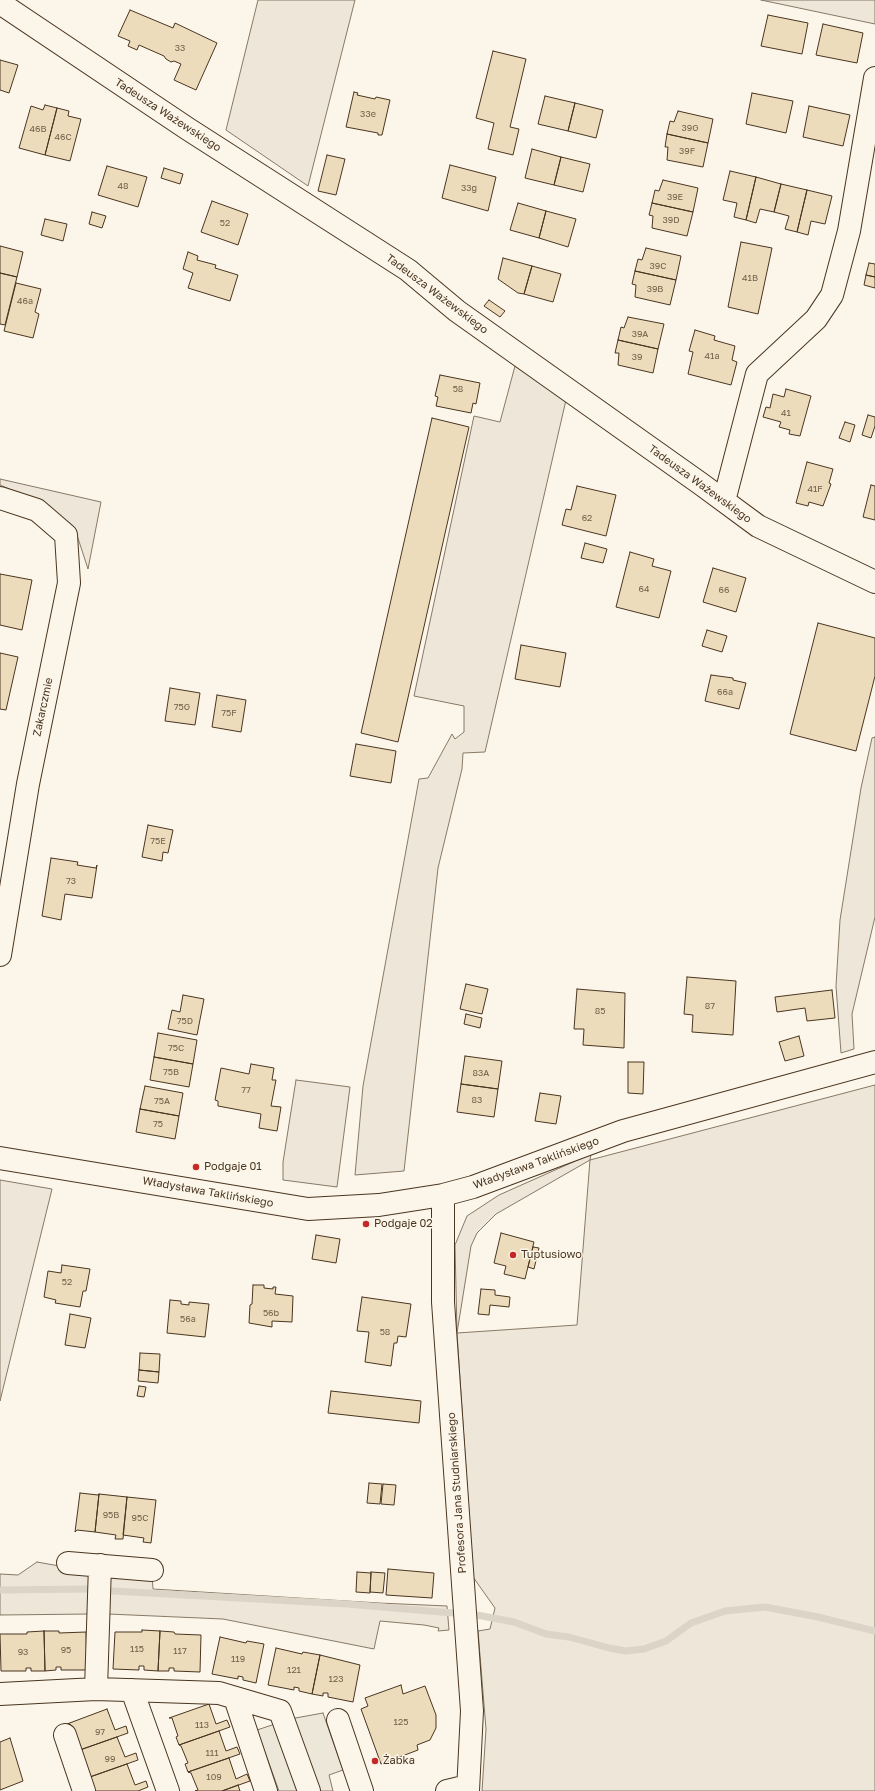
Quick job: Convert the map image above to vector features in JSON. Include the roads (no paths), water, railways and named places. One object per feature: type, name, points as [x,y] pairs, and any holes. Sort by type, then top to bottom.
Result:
[{"type":"street","name":"Tadeusza Ważewskiego","points":[[0,3],[188,129],[408,270],[457,311],[758,526],[875,582]]},
{"type":"street","points":[[724,501],[757,374],[816,319],[832,296],[849,231],[875,78]]},
{"type":"street","name":"Zakarczmie","points":[[0,498],[37,510],[66,535],[69,583],[28,784],[0,955]]},
{"type":"street","name":"Władysława Taklińskiego","points":[[0,1158],[308,1209],[379,1205],[443,1195],[503,1177],[623,1131],[875,1062]]},
{"type":"street","name":"Profesora Jana Studniarskiego","points":[[443,1195],[443,1302],[472,1711],[468,1788]]},
{"type":"street","points":[[68,1563],[152,1570]]},
{"type":"street","points":[[96,1689],[100,1565]]},
{"type":"street","points":[[0,1694],[96,1689],[219,1693],[280,1711],[309,1791]]},
{"type":"street","points":[[132,1690],[168,1791]]},
{"type":"street","points":[[236,1698],[266,1791]]},
{"type":"street","points":[[338,1720],[362,1791]]},
{"type":"street","points":[[65,1735],[84,1791]]},
{"type":"street","points":[[447,1791],[468,1788]]},
{"type":"waterway","points":[[0,1590],[88,1589]]},
{"type":"waterway","points":[[113,1591],[347,1604],[453,1613]]},
{"type":"waterway","points":[[477,1615],[514,1622],[546,1634],[569,1637],[626,1651],[644,1649],[666,1641],[691,1623],[725,1611],[765,1607],[818,1617],[875,1631]]},
{"type":"place","name":"Podgaje 01","points":[[196,1167]]},
{"type":"place","name":"Podgaje 02","points":[[366,1224]]},
{"type":"place","name":"Tuptusiowo","points":[[513,1255]]},
{"type":"place","name":"Żabka","points":[[375,1761]]}]
